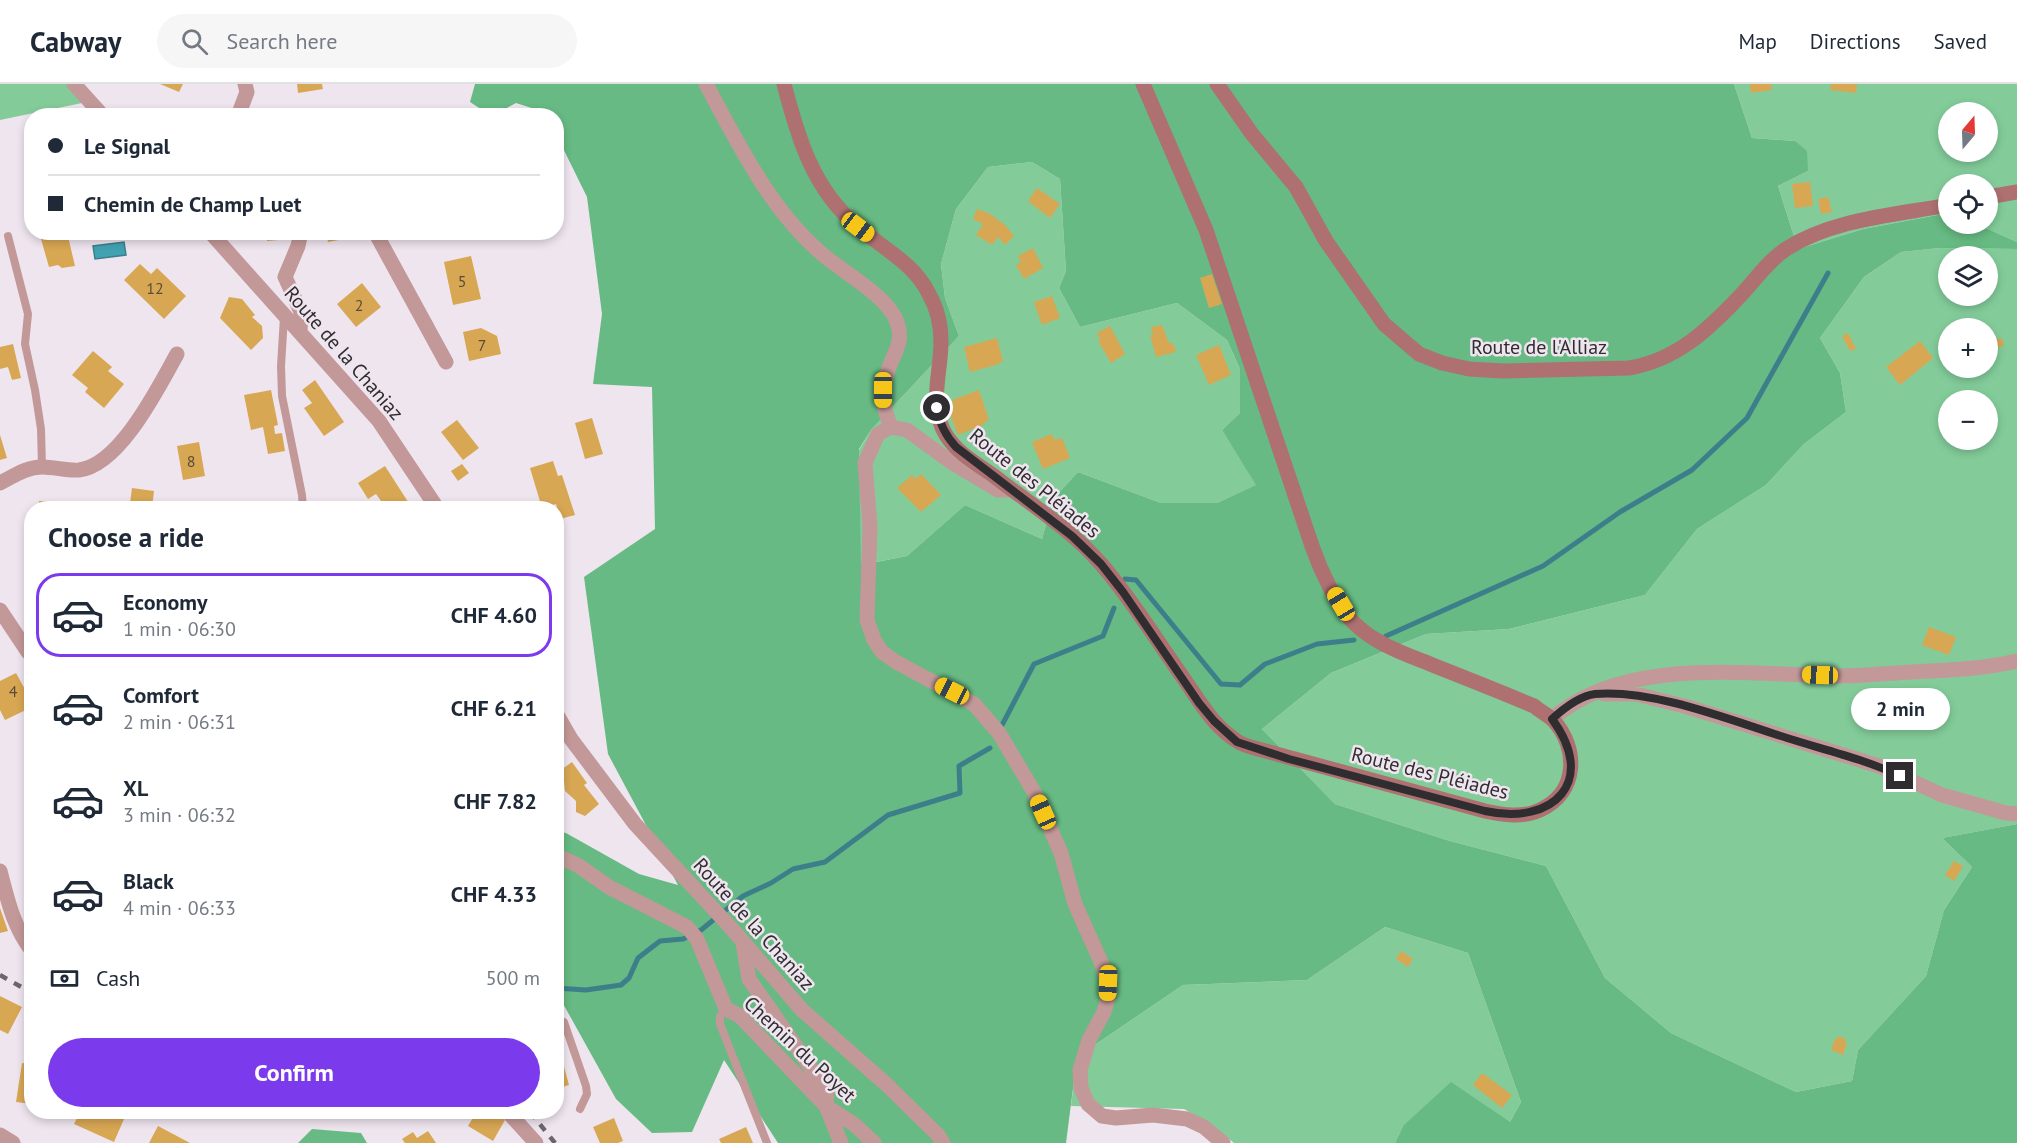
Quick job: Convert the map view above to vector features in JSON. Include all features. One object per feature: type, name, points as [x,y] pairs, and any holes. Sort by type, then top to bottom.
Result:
[{"type":"street","points":[[74,84],[96,108]]},
{"type":"street","points":[[241,108],[247,92],[245,84]]},
{"type":"street","points":[[706,84],[739,146],[771,196],[808,243],[884,302],[897,321],[900,343],[887,371],[883,390],[884,408],[891,426]]},
{"type":"street","name":"Route des Pléiades","points":[[784,84],[798,136],[811,169],[826,193],[840,211],[858,227],[908,265],[929,293],[940,326],[937,408],[946,436],[969,458],[1072,536],[1101,564],[1214,721],[1237,742],[1289,759],[1506,816],[1538,811],[1563,793],[1569,779],[1571,764],[1569,749],[1552,719],[1534,706],[1395,650],[1367,634],[1352,622],[1321,569],[1206,230],[1143,84]]},
{"type":"street","name":"Route de l'Alliaz","points":[[1217,84],[1252,134],[1296,187],[1326,241],[1384,324],[1419,354],[1454,367],[1503,371],[1643,366],[1669,356],[1696,338],[1741,295],[1770,262],[1801,240],[1845,225],[1938,207]]},
{"type":"street","points":[[1998,195],[2017,192]]},
{"type":"street","name":"Route de la Chaniaz","points":[[217,240],[379,421],[432,501]]},
{"type":"street","points":[[299,240],[285,277],[302,312],[300,332]]},
{"type":"street","points":[[379,240],[446,362]]},
{"type":"street","points":[[0,483],[24,470],[42,467],[76,470],[89,468],[108,457],[122,443],[177,354]]},
{"type":"street","points":[[1012,490],[998,490],[951,462],[908,430],[891,426],[878,434],[865,463],[870,527],[867,620],[874,640],[882,652],[896,662],[974,704],[999,733],[1034,792],[1061,853],[1075,904],[1108,983],[1104,1012],[1089,1040],[1080,1070],[1081,1088],[1088,1104],[1102,1116],[1116,1118],[1153,1115],[1187,1119],[1204,1127],[1223,1143]]},
{"type":"street","points":[[0,610],[24,646]]},
{"type":"street","points":[[1552,719],[1574,702],[1629,681],[1689,672],[1842,676],[1990,667],[2017,661]]},
{"type":"street","points":[[1592,694],[1636,694],[1688,707],[1879,766],[1942,795],[2017,814]]},
{"type":"street","name":"Route de la Chaniaz","points":[[564,727],[571,740],[635,824],[738,935],[802,1010],[886,1084],[938,1135],[943,1143]]},
{"type":"street","name":"Chemin du Poyet","points":[[564,859],[579,866],[609,887],[692,933],[726,1009],[740,1016],[826,1106],[855,1125],[874,1143]]},
{"type":"street","points":[[0,871],[18,934],[24,941]]},
{"type":"street","points":[[738,935],[749,979],[827,1091],[826,1106],[841,1143]]},
{"type":"street","points":[[514,1119],[536,1143]]},
{"type":"street","points":[[0,1135],[13,1143]]},
{"type":"lane","points":[[8,236],[28,314],[25,344],[40,419],[42,467]]},
{"type":"lane","points":[[284,316],[282,396],[302,501]]},
{"type":"lane","name":"Chemin du Poyet","points":[[726,1009],[720,1016],[720,1024],[766,1143]]},
{"type":"lane","points":[[564,1022],[586,1086],[587,1094],[580,1109]]},
{"type":"green space","points":[[0,84],[67,84],[82,103],[58,108],[24,108],[24,115],[0,120]]},
{"type":"green space","points":[[475,84],[1734,84],[1752,138],[1795,141],[1807,151],[1808,171],[1778,186],[1798,249],[1863,229],[1938,215],[1938,234],[1998,233],[2017,242],[2017,249],[1998,249],[1998,246],[1938,246],[1938,248],[1901,252],[1864,277],[1820,338],[1840,373],[1846,412],[1804,444],[1766,485],[1697,529],[1645,595],[1509,629],[1426,634],[1331,673],[1262,729],[1335,804],[1450,841],[1546,866],[1605,978],[1671,1033],[1796,1092],[1852,1081],[1858,1050],[1926,976],[1944,910],[1972,867],[1942,838],[2017,824],[2017,1143],[1395,1143],[1403,1126],[1451,1082],[1510,1122],[1521,1102],[1468,953],[1385,927],[1307,980],[1183,985],[1077,1057],[1066,1143],[778,1143],[724,1060],[692,1132],[652,1133],[616,1099],[564,1005],[564,833],[639,874],[678,885],[608,754],[584,577],[655,529],[652,387],[593,384],[602,314],[587,197],[564,150],[564,108],[532,108],[516,103],[507,108],[479,108],[470,102]],"holes":[[[1032,162],[1060,179],[1066,271],[1059,288],[1080,327],[1177,303],[1227,340],[1240,369],[1240,413],[1222,430],[1256,485],[1217,503],[1161,503],[1078,472],[1053,499],[1042,539],[965,505],[907,556],[861,565],[859,449],[871,430],[959,336],[945,298],[941,264],[956,209],[988,167]]]},
{"type":"green space","points":[[1734,84],[2017,84],[2017,242],[1998,233],[1998,174],[1938,174],[1938,215],[1863,229],[1798,249],[1778,186],[1808,171],[1795,141],[1752,138]]},
{"type":"green space","points":[[1032,162],[1060,179],[1066,271],[1059,288],[1080,327],[1177,303],[1227,340],[1240,369],[1240,413],[1222,430],[1257,485],[1217,503],[1161,503],[1078,472],[1053,499],[1042,539],[965,505],[907,556],[860,565],[859,450],[871,430],[959,336],[945,298],[941,264],[956,209],[988,167]]},
{"type":"green space","points":[[1938,248],[1938,306],[1998,306],[1998,249],[2017,249],[2017,824],[1942,838],[1972,867],[1944,910],[1926,976],[1858,1050],[1852,1081],[1796,1092],[1671,1033],[1605,978],[1546,866],[1450,841],[1335,804],[1262,729],[1331,673],[1426,634],[1509,629],[1645,595],[1697,529],[1766,485],[1804,444],[1846,412],[1840,373],[1820,338],[1864,277],[1901,252]]},
{"type":"green space","points":[[1385,927],[1468,953],[1521,1102],[1510,1122],[1403,1126],[1395,1143],[1234,1143],[1211,1124],[1184,1109],[1071,1106],[1077,1057],[1183,985],[1307,980]]},
{"type":"green space","points":[[312,1129],[361,1133],[367,1143],[298,1143]]},
{"type":"water","points":[[124,242],[126,255],[95,259],[93,246]]},
{"type":"building","points":[[160,84],[183,84],[179,92]]},
{"type":"building","points":[[297,84],[322,84],[323,89],[298,93]]},
{"type":"building","points":[[1750,84],[1771,84],[1772,90],[1751,93]]},
{"type":"building","points":[[1831,84],[1857,84],[1856,93],[1830,90]]},
{"type":"building","points":[[1810,182],[1813,206],[1795,208],[1792,184]]},
{"type":"building","points":[[1037,188],[1060,204],[1050,218],[1028,201]]},
{"type":"building","points":[[1828,197],[1832,212],[1821,214],[1818,199]]},
{"type":"building","points":[[977,209],[990,214],[1005,225],[1014,236],[1005,245],[998,237],[992,245],[976,235],[983,224],[973,219]]},
{"type":"building","points":[[41,240],[69,240],[75,266],[49,267]]},
{"type":"building","points":[[1033,248],[1043,268],[1024,279],[1016,265],[1021,262],[1018,256]]},
{"type":"building","points":[[471,256],[481,299],[453,305],[444,262]]},
{"type":"building","points":[[140,264],[151,274],[157,268],[186,296],[164,319],[124,280]]},
{"type":"building","points":[[1212,274],[1222,304],[1209,308],[1200,278]]},
{"type":"building","points":[[362,283],[381,307],[356,327],[337,304]]},
{"type":"building","points":[[1052,296],[1060,318],[1042,325],[1034,302]]},
{"type":"building","points":[[229,297],[242,299],[255,315],[252,317],[262,326],[263,338],[251,350],[220,318]]},
{"type":"building","points":[[1162,325],[1169,343],[1173,343],[1176,352],[1156,357],[1150,335],[1153,335],[1151,327]]},
{"type":"building","points":[[1110,326],[1125,354],[1111,363],[1098,341],[1100,340],[1097,333]]},
{"type":"building","points":[[481,328],[497,336],[501,354],[469,361],[463,332]]},
{"type":"building","points":[[1848,333],[1856,349],[1850,351],[1842,336]]},
{"type":"building","points":[[997,338],[1003,361],[970,372],[964,347]]},
{"type":"building","points":[[2002,338],[2004,346],[1998,348],[1998,339]]},
{"type":"building","points":[[1920,341],[1933,358],[1900,385],[1886,367]]},
{"type":"building","points":[[13,344],[21,378],[12,380],[8,367],[0,369],[0,347]]},
{"type":"building","points":[[1219,345],[1231,375],[1209,385],[1196,355]]},
{"type":"building","points":[[93,351],[112,367],[108,371],[124,384],[104,408],[85,392],[88,388],[72,375]]},
{"type":"building","points":[[315,380],[344,422],[324,436],[304,408],[312,403],[302,390]]},
{"type":"building","points":[[271,390],[278,425],[274,426],[275,434],[282,433],[285,451],[268,454],[263,427],[251,430],[244,395]]},
{"type":"building","points":[[979,390],[989,420],[984,422],[985,424],[958,435],[948,409],[954,406],[952,400]]},
{"type":"building","points":[[592,418],[603,454],[585,459],[575,423]]},
{"type":"building","points":[[457,420],[479,448],[463,460],[441,432]]},
{"type":"building","points":[[1052,434],[1055,440],[1062,438],[1070,458],[1043,469],[1032,442]]},
{"type":"building","points":[[0,435],[7,458],[0,460]]},
{"type":"building","points":[[199,442],[205,476],[183,480],[177,446]]},
{"type":"building","points":[[553,461],[558,476],[562,475],[575,515],[564,518],[564,501],[540,501],[530,468]]},
{"type":"building","points":[[462,464],[469,473],[458,481],[451,471]]},
{"type":"building","points":[[385,466],[408,501],[381,501],[376,494],[368,499],[358,483]]},
{"type":"building","points":[[921,474],[941,495],[921,512],[897,488],[912,475],[915,479]]},
{"type":"building","points":[[132,488],[154,491],[153,501],[130,501]]},
{"type":"building","points":[[1929,627],[1956,637],[1949,655],[1922,645]]},
{"type":"building","points":[[16,673],[24,688],[24,711],[5,720],[0,710],[0,681]]},
{"type":"building","points":[[1865,696],[1890,705],[1883,727],[1857,718]]},
{"type":"building","points":[[572,762],[587,783],[584,785],[599,804],[585,816],[576,812],[576,801],[565,791],[564,768]]},
{"type":"building","points":[[1954,861],[1963,866],[1954,881],[1945,875]]},
{"type":"building","points":[[0,908],[8,931],[0,933]]},
{"type":"building","points":[[1401,951],[1413,959],[1408,967],[1396,959]]},
{"type":"building","points":[[0,996],[22,1007],[8,1034],[0,1030]]},
{"type":"building","points":[[1838,1036],[1846,1039],[1843,1055],[1831,1050]]},
{"type":"building","points":[[22,1063],[24,1063],[24,1103],[16,1102]]},
{"type":"building","points":[[564,1067],[569,1085],[564,1087]]},
{"type":"building","points":[[1482,1073],[1512,1095],[1502,1108],[1473,1085]]},
{"type":"building","points":[[614,1118],[623,1141],[600,1143],[593,1127]]},
{"type":"building","points":[[76,1119],[124,1119],[114,1142],[74,1124]]},
{"type":"building","points":[[472,1119],[505,1120],[493,1141],[468,1126]]},
{"type":"building","points":[[158,1126],[190,1143],[149,1143]]},
{"type":"building","points":[[746,1127],[753,1143],[721,1143],[719,1139]]},
{"type":"building","points":[[428,1131],[436,1143],[405,1143],[402,1139],[413,1132],[417,1138]]},
{"type":"waterway","points":[[1386,636],[1543,566],[1620,512],[1692,470],[1747,418],[1828,273]]},
{"type":"waterway","points":[[1125,579],[1136,580],[1221,684],[1240,685],[1265,664],[1317,644],[1354,640]]},
{"type":"waterway","points":[[1001,727],[1034,664],[1103,636],[1114,608]]},
{"type":"waterway","points":[[564,989],[586,990],[621,985],[629,978],[638,958],[660,941],[683,939],[701,930],[743,896],[771,883],[793,869],[825,862],[888,815],[960,793],[959,766],[990,748]]},
{"type":"railway","points":[[0,975],[24,988]]},
{"type":"railway","points":[[536,1119],[555,1143]]},
{"type":"route","points":[[937,408],[946,436],[956,447],[1072,536],[1101,564],[1123,592],[1199,703],[1214,721],[1237,742],[1289,759],[1485,811],[1506,816],[1523,815],[1538,811],[1552,803],[1563,793],[1569,779],[1571,764],[1569,749],[1552,719],[1574,702],[1592,694],[1636,694],[1688,707],[1858,759],[1900,776]]}]
